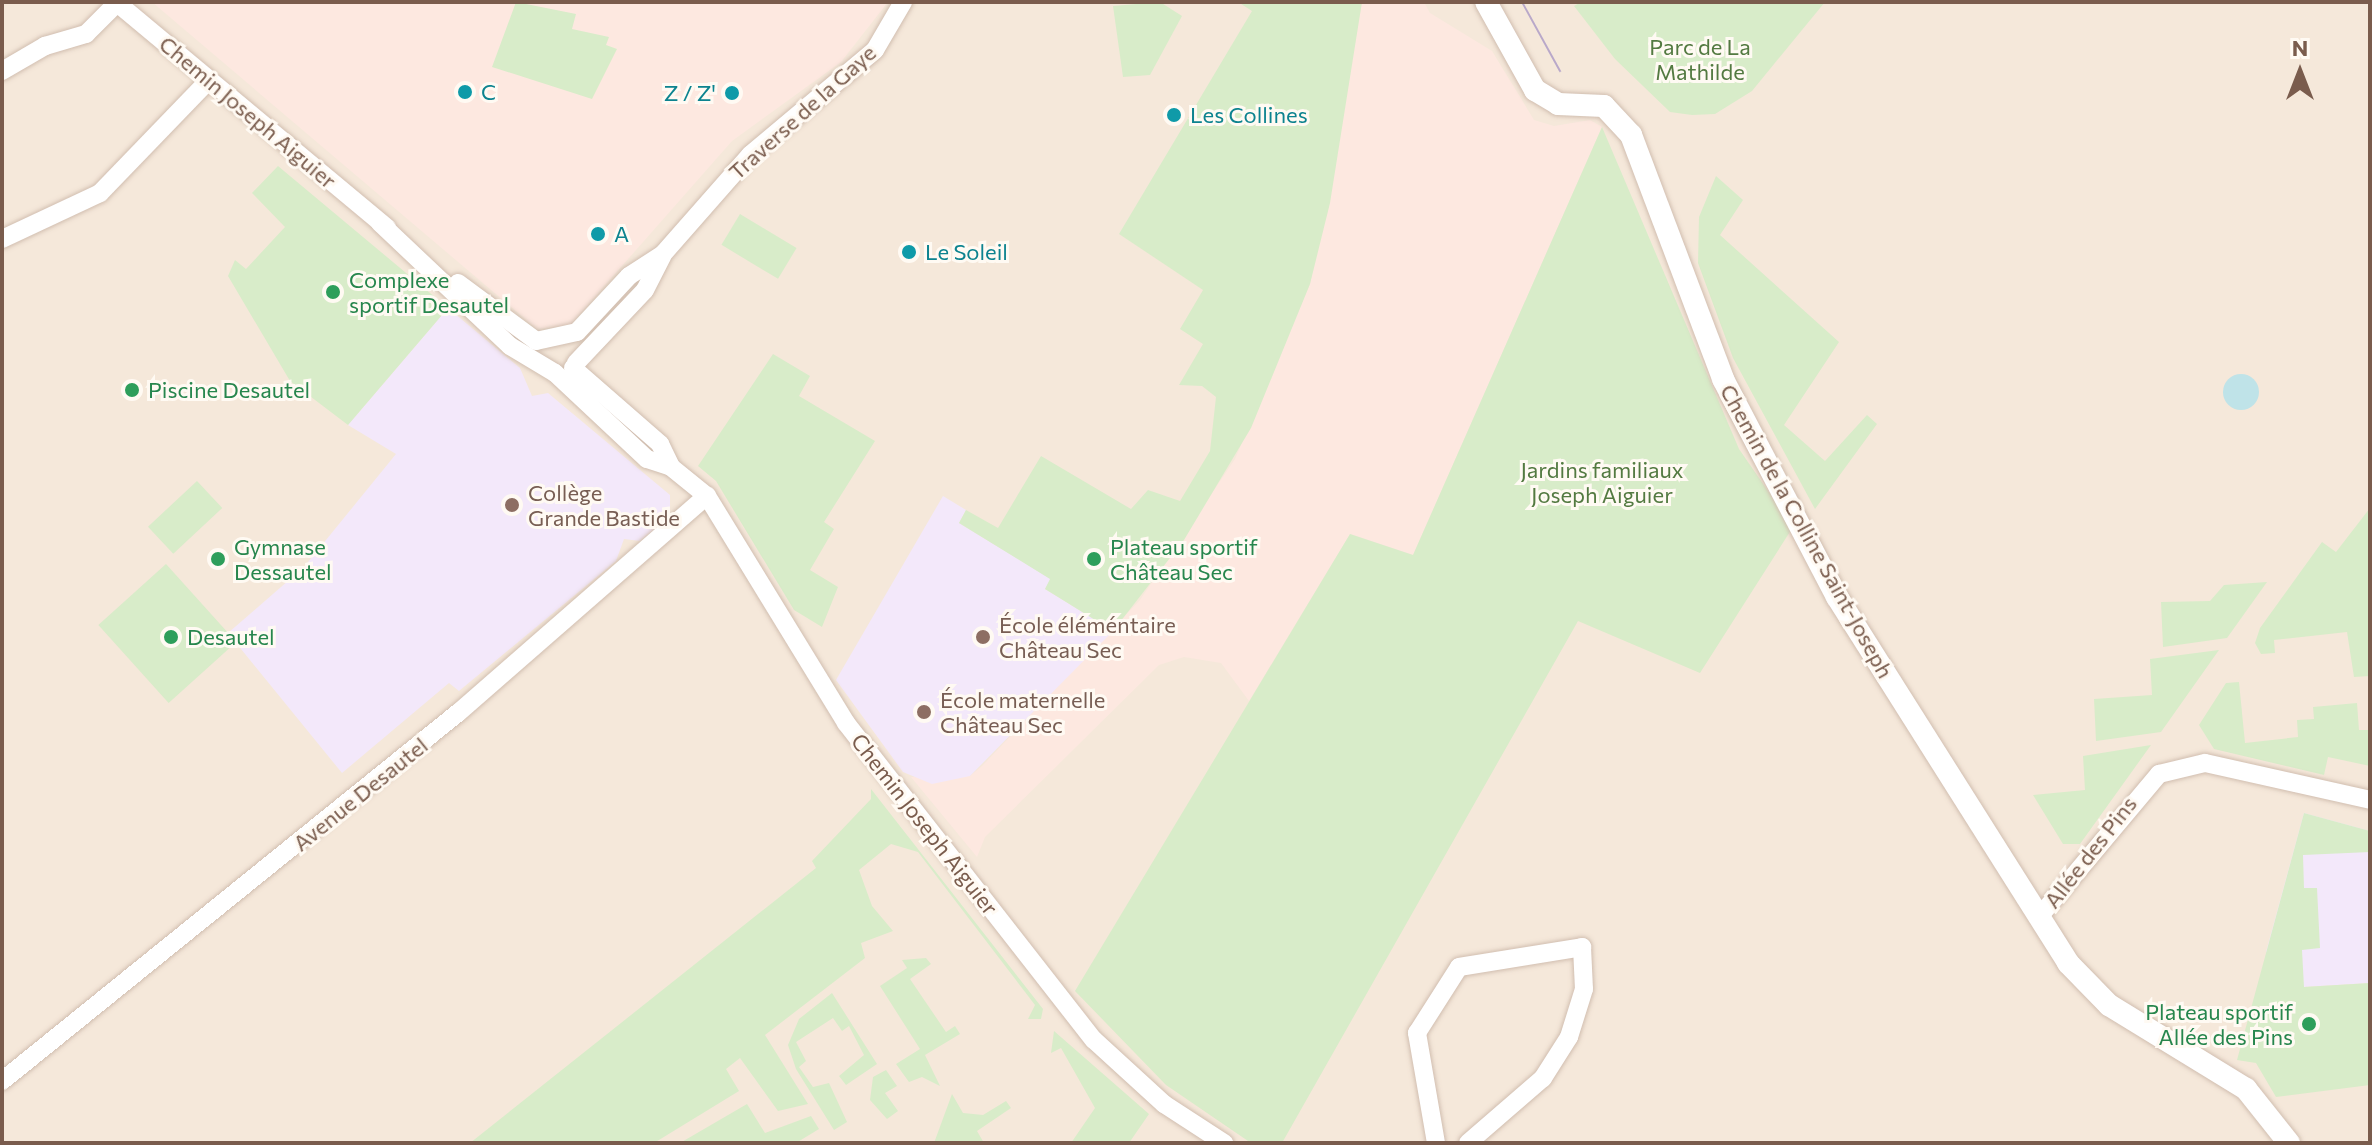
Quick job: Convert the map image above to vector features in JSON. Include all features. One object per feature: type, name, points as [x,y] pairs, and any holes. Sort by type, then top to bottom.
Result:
[{"type":"street","name":"Traverse de la Gaye","points":[[556,342],[663,254],[750,155],[875,50],[903,2]]},
{"type":"street","name":"Chemin de la Colline Saint-Joseph","points":[[1486,2],[1535,90],[1558,104],[1604,106],[1631,135],[1723,379],[1837,597],[2039,917],[2093,991],[2246,1089],[2289,1143]]},
{"type":"street","points":[[2,71],[45,46],[86,34],[117,3]]},
{"type":"street","name":"Chemin Joseph Aiguier","points":[[117,3],[380,223],[523,333],[575,350],[563,368]]},
{"type":"street","points":[[2,239],[100,193],[209,80]]},
{"type":"street","name":"Chemin Joseph Aiguier","points":[[380,223],[510,346],[563,368],[660,444],[671,467],[707,496],[846,723],[1094,1040],[1164,1104],[1224,1143]]},
{"type":"street","name":"Traverse de la Gaye","points":[[563,368],[645,290],[663,254]]},
{"type":"street","points":[[556,342],[563,368]]},
{"type":"street","name":"Avenue Desautel","points":[[2,1081],[459,712],[707,496]]},
{"type":"street","name":"Allée des Pins","points":[[2039,917],[2159,774],[2205,763],[2370,800]]},
{"type":"street","points":[[1436,1143],[1417,1033],[1459,967],[1582,947],[1584,989],[1569,1037],[1543,1078],[1468,1143]]},
{"type":"shaded area","points":[[2,2],[2370,2],[2370,1143],[2,1143]]},
{"type":"shaded area","points":[[152,2],[888,2],[841,62],[732,141],[570,325],[537,329]]},
{"type":"shaded area","points":[[1362,2],[1424,2],[1430,13],[1492,51],[1534,120],[1554,126],[1590,120],[1602,127],[1413,555],[1350,534],[1249,701],[1221,663],[1184,657],[1159,665],[985,837],[977,857],[911,777],[970,776],[982,766],[1140,600],[1235,459],[1310,284]]},
{"type":"shaded area","name":"Collège Grande Bastide","points":[[448,308],[520,368],[532,396],[548,393],[670,495],[670,516],[640,541],[624,539],[616,561],[459,691],[449,683],[342,773],[228,633],[304,567],[396,454],[348,425]]},
{"type":"shaded area","name":"École éléméntaire Château Sec","points":[[943,496],[966,510],[959,523],[1051,579],[1045,589],[1113,631],[970,776],[932,784],[903,772],[836,680]]},
{"type":"shaded area","points":[[2304,813],[2370,831],[2370,983],[2303,987],[2266,952]]},
{"type":"green space","points":[[516,2],[576,14],[572,29],[609,37],[606,45],[617,49],[592,99],[492,67]]},
{"type":"green space","points":[[1160,2],[1182,16],[1150,75],[1123,77],[1113,6]]},
{"type":"green space","points":[[1238,2],[1362,2],[1330,203],[1310,284],[1251,428],[1184,540],[1113,631],[1045,589],[1050,579],[959,523],[966,510],[998,528],[1041,456],[1131,509],[1148,490],[1180,501],[1210,451],[1216,397],[1202,386],[1179,385],[1203,344],[1180,329],[1203,290],[1119,234],[1252,11]]},
{"type":"green space","name":"Parc de La Mathilde","points":[[1581,2],[1825,2],[1752,91],[1715,114],[1692,115],[1670,112],[1615,59],[1574,6]]},
{"type":"green space","name":"Jardins familiaux Joseph Aiguier","points":[[1602,127],[1739,449],[1793,527],[1700,673],[1578,621],[1282,1143],[1251,1143],[1166,1085],[1075,991],[1350,534],[1413,555]]},
{"type":"green space","name":"Complexe sportif Desautel","points":[[278,166],[448,308],[348,425],[290,381],[228,276],[235,260],[246,269],[285,227],[252,193]]},
{"type":"green space","points":[[1716,176],[1743,200],[1720,235],[1839,342],[1784,425],[1825,461],[1867,415],[1877,424],[1815,509],[1733,358],[1698,263],[1699,217]]},
{"type":"green space","points":[[740,214],[797,248],[778,279],[721,245]]},
{"type":"green space","points":[[773,354],[810,376],[799,396],[875,441],[824,522],[834,529],[810,570],[838,587],[822,627],[794,610],[716,481],[698,466]]},
{"type":"green space","points":[[197,481],[222,508],[173,554],[148,527]]},
{"type":"green space","points":[[2370,508],[2370,676],[2354,677],[2347,632],[2274,640],[2275,653],[2261,654],[2255,643],[2260,628],[2322,542],[2336,552]]},
{"type":"green space","name":"Desautel","points":[[166,564],[236,642],[169,703],[98,625]]},
{"type":"green space","points":[[2267,582],[2227,638],[2163,647],[2161,602],[2210,601],[2224,585]]},
{"type":"green space","points":[[2219,650],[2161,732],[2096,741],[2094,699],[2152,695],[2150,659]]},
{"type":"green space","points":[[2239,682],[2245,743],[2298,737],[2297,720],[2314,719],[2313,707],[2357,703],[2359,730],[2370,730],[2370,766],[2328,757],[2324,775],[2214,749],[2199,725],[2226,683]]},
{"type":"green space","points":[[2151,745],[2080,844],[2063,844],[2033,795],[2085,790],[2083,756]]},
{"type":"green space","points":[[871,789],[1043,1009],[1041,1019],[1028,1019],[1035,1005],[918,852],[891,844],[859,870],[872,906],[893,931],[861,943],[865,958],[765,1035],[808,1104],[778,1111],[740,1058],[726,1069],[739,1091],[654,1143],[470,1143],[816,868],[812,861],[871,799]]},
{"type":"green space","name":"Plateau sportif Allée des Pins","points":[[2304,813],[2370,831],[2370,852],[2303,855],[2304,888],[2317,888],[2320,948],[2302,950],[2304,987],[2370,983],[2370,1085],[2276,1097],[2256,1063],[2237,1060]]},
{"type":"green space","points":[[926,958],[931,964],[910,979],[946,1032],[955,1026],[960,1034],[925,1055],[940,1086],[922,1077],[909,1082],[896,1064],[920,1049],[880,986],[907,968],[902,960]]},
{"type":"green space","points":[[832,993],[877,1064],[846,1085],[839,1076],[864,1055],[849,1026],[842,1031],[833,1018],[796,1042],[806,1061],[799,1067],[813,1087],[829,1083],[847,1122],[834,1130],[796,1069],[788,1045],[799,1019]]},
{"type":"green space","points":[[1054,1031],[1149,1114],[1129,1143],[1071,1143],[1095,1108],[1061,1048],[1051,1053]]},
{"type":"green space","points":[[886,1070],[897,1086],[885,1093],[898,1111],[887,1119],[870,1100],[873,1077]]},
{"type":"green space","points":[[952,1094],[963,1113],[983,1115],[1006,1101],[1011,1108],[977,1131],[984,1143],[934,1143]]},
{"type":"green space","points":[[747,1104],[765,1133],[811,1116],[819,1129],[796,1143],[680,1143]]},
{"type":"water","points":[[2241,374],[2254,379],[2259,392],[2254,405],[2241,410],[2228,405],[2223,392],[2228,379]]},
{"type":"tram line","points":[[1522,2],[1560,71]]},
{"type":"place","name":"C","points":[[465,92]]},
{"type":"place","name":"Z / Z'","points":[[732,93]]},
{"type":"place","name":"Les Collines","points":[[1174,115]]},
{"type":"place","name":"A","points":[[598,234]]},
{"type":"place","name":"Le Soleil","points":[[909,252]]},
{"type":"place","name":"Complexe sportif Desautel","points":[[333,292]]},
{"type":"place","name":"Piscine Desautel","points":[[132,390]]},
{"type":"place","name":"Collège Grande Bastide","points":[[512,505]]},
{"type":"place","name":"Gymnase Dessautel","points":[[218,559]]},
{"type":"place","name":"Plateau sportif Château Sec","points":[[1094,559]]},
{"type":"place","name":"Desautel","points":[[171,637]]},
{"type":"place","name":"École éléméntaire Château Sec","points":[[983,637]]},
{"type":"place","name":"École maternelle Château Sec","points":[[924,712]]},
{"type":"place","name":"Plateau sportif Allée des Pins","points":[[2309,1024]]}]
